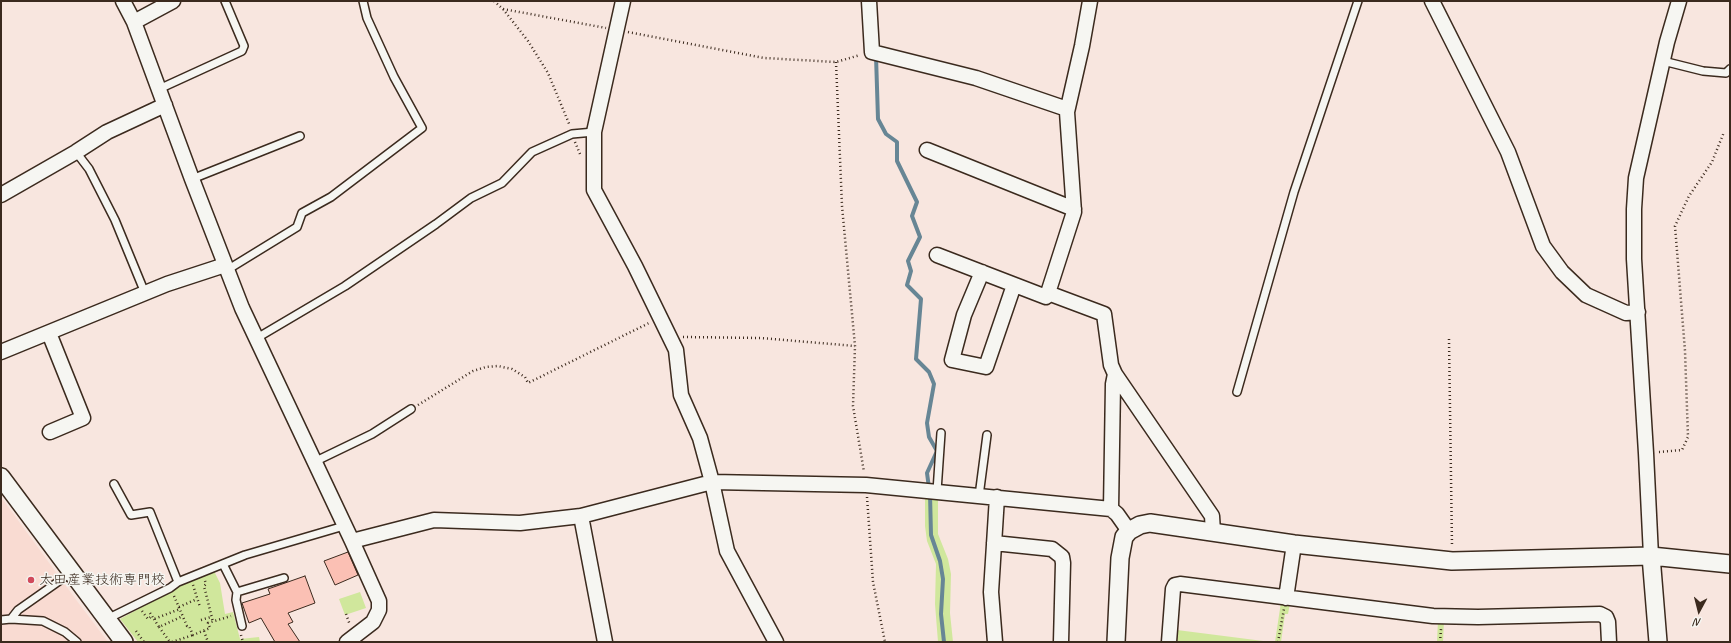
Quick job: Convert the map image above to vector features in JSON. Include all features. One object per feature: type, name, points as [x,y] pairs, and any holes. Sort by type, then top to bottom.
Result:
[{"type":"street","points":[[123,1],[134,22],[226,268],[256,338],[379,601],[377,617],[368,628],[347,642]]},
{"type":"street","points":[[134,22],[173,1]]},
{"type":"street","points":[[623,1],[618,30],[611,53],[594,132],[594,190],[635,266],[676,350],[681,395],[700,438],[712,482],[726,551],[776,642]]},
{"type":"street","points":[[868,1],[872,52],[976,78],[1068,109]]},
{"type":"street","points":[[937,255],[1046,297],[1055,274],[1074,209],[1068,109],[1090,1]]},
{"type":"street","points":[[1432,1],[1508,152],[1543,246],[1562,272],[1586,295],[1626,313],[1638,312]]},
{"type":"street","points":[[1658,642],[1651,556],[1634,259],[1634,209],[1636,178],[1663,61],[1680,1]]},
{"type":"street","points":[[1,195],[76,152],[107,132],[165,105]]},
{"type":"street","points":[[926,150],[1074,209]]},
{"type":"street","points":[[1,352],[145,293],[226,268]]},
{"type":"street","points":[[982,272],[964,315],[952,360],[986,367],[1014,285]]},
{"type":"street","points":[[1048,293],[1104,314],[1111,365],[1115,374],[1212,516],[1212,532]]},
{"type":"street","points":[[49,333],[83,418],[50,432]]},
{"type":"street","points":[[1111,509],[1113,384],[1115,374]]},
{"type":"street","points":[[1,477],[124,642]]},
{"type":"street","points":[[352,541],[434,520],[520,523],[582,516],[712,482],[866,485],[1111,509],[1117,514],[1129,531]]},
{"type":"street","points":[[995,642],[991,592],[997,497]]},
{"type":"street","points":[[582,516],[605,642]]},
{"type":"street","points":[[1116,642],[1120,558],[1124,537],[1129,531],[1140,524],[1150,523],[1294,544],[1452,561],[1651,556],[1730,564]]},
{"type":"street","points":[[994,543],[1052,550],[1062,557],[1061,642]]},
{"type":"street","points":[[1286,598],[1294,544]]},
{"type":"street","points":[[1170,642],[1174,585],[1180,584],[1433,616],[1478,617],[1600,614],[1606,617],[1608,622],[1610,642]]},
{"type":"lane","points":[[159,89],[242,51],[244,46],[226,1]]},
{"type":"lane","points":[[226,268],[297,227],[302,213],[331,197],[422,128],[394,77],[367,18],[363,1]]},
{"type":"lane","points":[[1237,392],[1294,192],[1358,1]]},
{"type":"lane","points":[[1663,61],[1703,71],[1726,73],[1730,68]]},
{"type":"lane","points":[[256,338],[345,286],[436,224],[471,198],[502,183],[532,152],[572,134],[594,132]]},
{"type":"lane","points":[[192,179],[300,136]]},
{"type":"lane","points":[[76,152],[89,169],[115,220],[145,293]]},
{"type":"lane","points":[[314,462],[372,434],[411,409]]},
{"type":"lane","points":[[937,491],[941,433]]},
{"type":"lane","points":[[979,496],[987,435]]},
{"type":"lane","points":[[114,484],[130,515],[150,512],[178,582]]},
{"type":"lane","points":[[107,619],[170,588],[178,582],[223,564],[270,547],[344,526]]},
{"type":"lane","points":[[223,564],[237,592],[236,600],[242,626]]},
{"type":"lane","points":[[10,618],[18,610],[72,572]]},
{"type":"lane","points":[[237,592],[284,578]]},
{"type":"lane","points":[[1,620],[10,618],[43,621],[65,632],[77,642]]},
{"type":"path","points":[[494,1],[503,9],[528,41],[548,73],[580,155]]},
{"type":"path","points":[[503,9],[764,58],[836,62],[872,52]]},
{"type":"path","points":[[836,62],[842,206],[856,346],[853,406],[866,485],[872,582],[885,642]]},
{"type":"path","points":[[1646,453],[1682,450],[1688,437],[1685,351],[1675,226],[1689,196],[1712,162],[1724,132]]},
{"type":"path","points":[[411,409],[473,371],[486,368],[498,366],[512,369],[524,376],[528,383],[660,317]]},
{"type":"path","points":[[670,337],[761,338],[856,346]]},
{"type":"path","points":[[1449,339],[1452,561]]},
{"type":"path","points":[[204,578],[206,584],[204,586],[212,622]]},
{"type":"path","points":[[192,583],[200,607]]},
{"type":"path","points":[[173,593],[193,635]]},
{"type":"path","points":[[1278,642],[1286,598]]},
{"type":"path","points":[[154,619],[197,600]]},
{"type":"path","points":[[142,610],[148,619],[151,615],[171,642],[210,628],[208,623],[239,614]]},
{"type":"path","points":[[346,614],[350,625]]},
{"type":"path","points":[[159,626],[183,616]]},
{"type":"path","points":[[200,620],[211,617]]},
{"type":"path","points":[[204,631],[208,642]]},
{"type":"shaded area","name":"太田産業技術専門校","points":[[1,497],[77,601],[108,642],[1,642]]},
{"type":"green space","points":[[925,496],[938,498],[938,534],[948,559],[951,574],[950,613],[953,642],[938,642],[935,604],[936,564],[927,541],[925,526]]},
{"type":"green space","points":[[214,571],[220,583],[225,614],[233,612],[240,639],[259,637],[260,642],[138,642],[120,619],[182,585]]},
{"type":"green space","points":[[360,592],[366,608],[345,615],[339,599]]},
{"type":"green space","points":[[1281,602],[1290,603],[1288,614],[1285,614],[1281,642],[1275,642]]},
{"type":"green space","points":[[1438,620],[1444,620],[1443,642],[1437,642]]},
{"type":"green space","points":[[1177,630],[1271,642],[1177,642]]},
{"type":"building","points":[[348,552],[358,575],[335,585],[324,561]]},
{"type":"building","points":[[305,576],[315,603],[288,613],[293,622],[288,624],[300,642],[275,642],[261,618],[249,623],[242,603],[270,594],[268,589]]},
{"type":"waterway","points":[[876,56],[878,119],[886,134],[897,142],[897,161],[917,202],[912,216],[920,237],[908,261],[911,271],[907,285],[921,299],[916,359],[929,372],[934,384],[927,423],[929,437],[937,451],[927,473],[929,488]]},
{"type":"waterway","points":[[930,494],[931,535],[940,561],[943,579],[941,614],[944,642]]},
{"type":"place","name":"太田産業技術専門校","points":[[31,580]]}]
